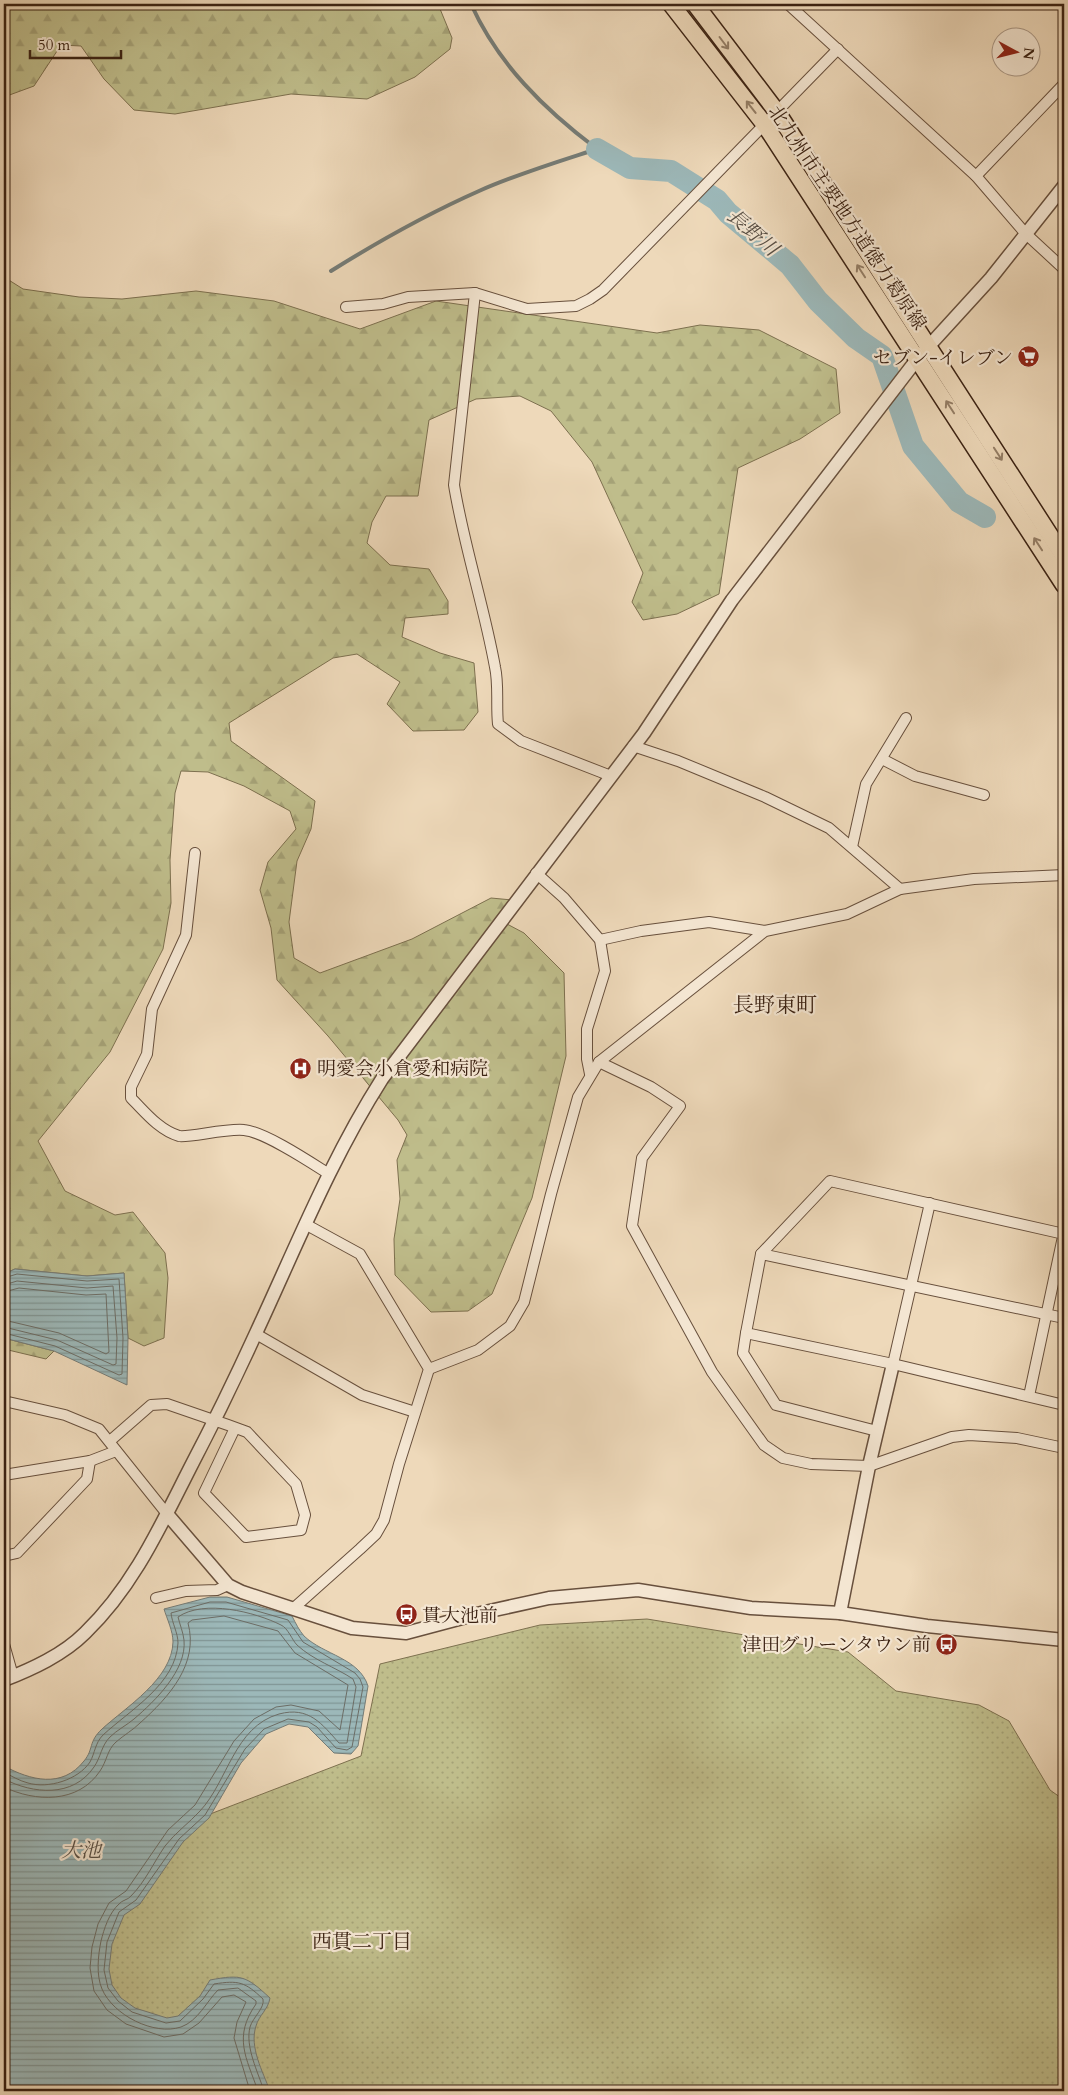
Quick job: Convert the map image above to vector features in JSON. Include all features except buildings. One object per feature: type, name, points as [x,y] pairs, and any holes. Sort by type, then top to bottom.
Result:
[{"type":"main road","name":"北九州市主要地方道徳力葛原線","points":[[671,4],[765,125],[1064,557]]},
{"type":"main road","name":"北九州市主要地方道徳力葛原線","points":[[695,4],[777,112],[1064,585]]},
{"type":"street","points":[[788,4],[976,176],[1025,233],[1064,269]]},
{"type":"street","points":[[346,307],[383,304],[408,297],[474,293],[527,309],[576,306],[590,299],[603,290],[838,50]]},
{"type":"street","points":[[976,176],[1064,84]]},
{"type":"street","points":[[4,1644],[9,1678],[58,1654],[83,1635],[105,1613],[128,1583],[167,1514],[214,1420],[362,1109],[382,1079],[633,746],[732,600],[924,353],[991,278],[1064,186]]},
{"type":"street","points":[[474,293],[454,485],[458,515],[473,569],[496,669],[498,724],[522,741],[611,776]]},
{"type":"street","points":[[852,847],[866,784],[906,718]]},
{"type":"street","points":[[633,746],[678,761],[765,797],[829,828],[900,889]]},
{"type":"street","points":[[882,759],[915,776],[984,796]]},
{"type":"street","points":[[195,853],[186,935],[152,1009],[147,1054],[131,1087],[131,1098],[158,1125],[180,1136],[217,1130],[246,1130],[282,1146],[330,1174]]},
{"type":"street","points":[[536,873],[564,898],[600,940],[606,971],[587,1028],[587,1058],[590,1074]]},
{"type":"street","points":[[600,940],[641,931],[709,922],[765,931],[847,914],[900,889],[974,879],[1064,875]]},
{"type":"street","points":[[429,1368],[478,1350],[510,1326],[524,1302],[578,1097],[590,1074],[599,1062],[765,931]]},
{"type":"street","points":[[599,1062],[651,1087],[680,1106],[642,1158],[632,1226],[712,1372],[764,1444],[783,1458],[810,1464],[869,1466],[952,1437],[969,1435],[1017,1438],[1064,1448]]},
{"type":"street","points":[[877,1431],[776,1405],[743,1353],[761,1254],[830,1181],[1064,1233],[1029,1396]]},
{"type":"street","points":[[840,1613],[869,1466],[930,1203]]},
{"type":"street","points":[[294,1607],[376,1534],[388,1507],[429,1368],[360,1254],[306,1224]]},
{"type":"street","points":[[761,1254],[1064,1318]]},
{"type":"street","points":[[746,1333],[893,1364],[1064,1405]]},
{"type":"street","points":[[256,1334],[362,1395],[415,1412]]},
{"type":"street","points":[[4,1400],[65,1415],[99,1429],[111,1440],[116,1451],[167,1514],[228,1584],[242,1592],[294,1607],[352,1628],[406,1633],[485,1612],[549,1598],[638,1590],[751,1608],[840,1613],[927,1626],[1064,1640]]},
{"type":"street","points":[[111,1440],[151,1406],[167,1404],[247,1432],[296,1484],[305,1515],[301,1530],[246,1537],[204,1493],[235,1428]]},
{"type":"street","points":[[4,1475],[90,1461],[116,1451]]},
{"type":"street","points":[[4,1556],[17,1553],[87,1479],[90,1461]]},
{"type":"street","points":[[156,1598],[186,1591],[217,1590],[228,1584]]},
{"type":"green space","points":[[4,4],[438,4],[452,38],[450,49],[415,77],[367,99],[291,94],[175,114],[134,110],[104,79],[81,46],[61,45],[34,86],[4,97]]},
{"type":"green space","points":[[4,277],[23,289],[79,297],[122,299],[196,291],[274,301],[360,329],[436,301],[657,333],[700,325],[759,330],[836,369],[840,413],[800,439],[738,468],[719,594],[677,614],[643,620],[632,602],[643,573],[592,462],[551,411],[520,396],[476,399],[429,420],[418,496],[386,496],[372,522],[367,543],[390,565],[429,569],[448,601],[448,614],[405,618],[402,637],[440,653],[474,663],[478,712],[464,730],[413,731],[387,704],[400,682],[357,654],[333,658],[229,723],[231,741],[315,801],[311,829],[297,861],[289,922],[294,958],[320,973],[412,939],[491,898],[512,900],[507,924],[524,933],[564,973],[566,1056],[532,1198],[492,1294],[468,1311],[431,1312],[395,1275],[394,1239],[400,1199],[397,1160],[407,1135],[398,1120],[328,1036],[277,980],[271,928],[260,890],[268,862],[296,829],[290,811],[244,786],[208,772],[181,771],[175,793],[170,860],[171,903],[163,949],[110,1052],[38,1141],[65,1191],[115,1215],[133,1212],[165,1253],[168,1278],[164,1338],[144,1346],[128,1338],[124,1273],[87,1276],[15,1269],[4,1274]]},
{"type":"green space","points":[[4,1338],[54,1351],[46,1359],[4,1349]]},
{"type":"green space","points":[[647,1619],[848,1652],[896,1691],[979,1705],[1009,1721],[1050,1790],[1064,1800],[1064,2091],[4,2091],[4,1865],[49,1876],[361,1756],[380,1664],[540,1625]]},
{"type":"water","points":[[15,1269],[87,1276],[124,1273],[128,1338],[127,1385],[54,1351],[4,1338],[4,1274]]},
{"type":"water","name":"大池","points":[[210,1597],[227,1597],[292,1616],[304,1636],[357,1669],[368,1686],[358,1746],[351,1754],[334,1753],[308,1727],[289,1724],[266,1734],[241,1763],[209,1818],[183,1842],[140,1904],[124,1915],[112,1944],[109,1969],[112,1985],[121,1998],[135,2008],[167,2018],[178,2016],[200,1996],[210,1980],[230,1977],[243,1978],[249,1981],[270,1998],[256,2026],[254,2042],[270,2091],[4,2091],[4,1766],[24,1775],[46,1779],[66,1776],[75,1770],[87,1757],[93,1742],[102,1729],[135,1702],[165,1668],[171,1655],[173,1638],[164,1609]]},
{"type":"waterway","name":"長野川","points":[[471,4],[482,26],[509,66],[541,102],[597,149]]},
{"type":"waterway","points":[[331,271],[403,228],[460,200],[522,174],[597,149]]},
{"type":"waterway","name":"長野川","points":[[597,149],[630,168],[671,171],[717,200],[728,213],[790,265],[818,301],[856,338],[882,356],[913,446],[959,502],[985,517]]},
{"type":"place","name":"セブン-イレブン","points":[[1029,357]]},
{"type":"place","name":"明愛会小倉愛和病院","points":[[301,1068]]},
{"type":"place","name":"貫大池前","points":[[406,1615]]},
{"type":"place","name":"津田グリーンタウン前","points":[[947,1644]]},
{"type":"district","name":"長野東町","points":[[775,1005]]},
{"type":"district","name":"西貫二丁目","points":[[362,1941]]}]
